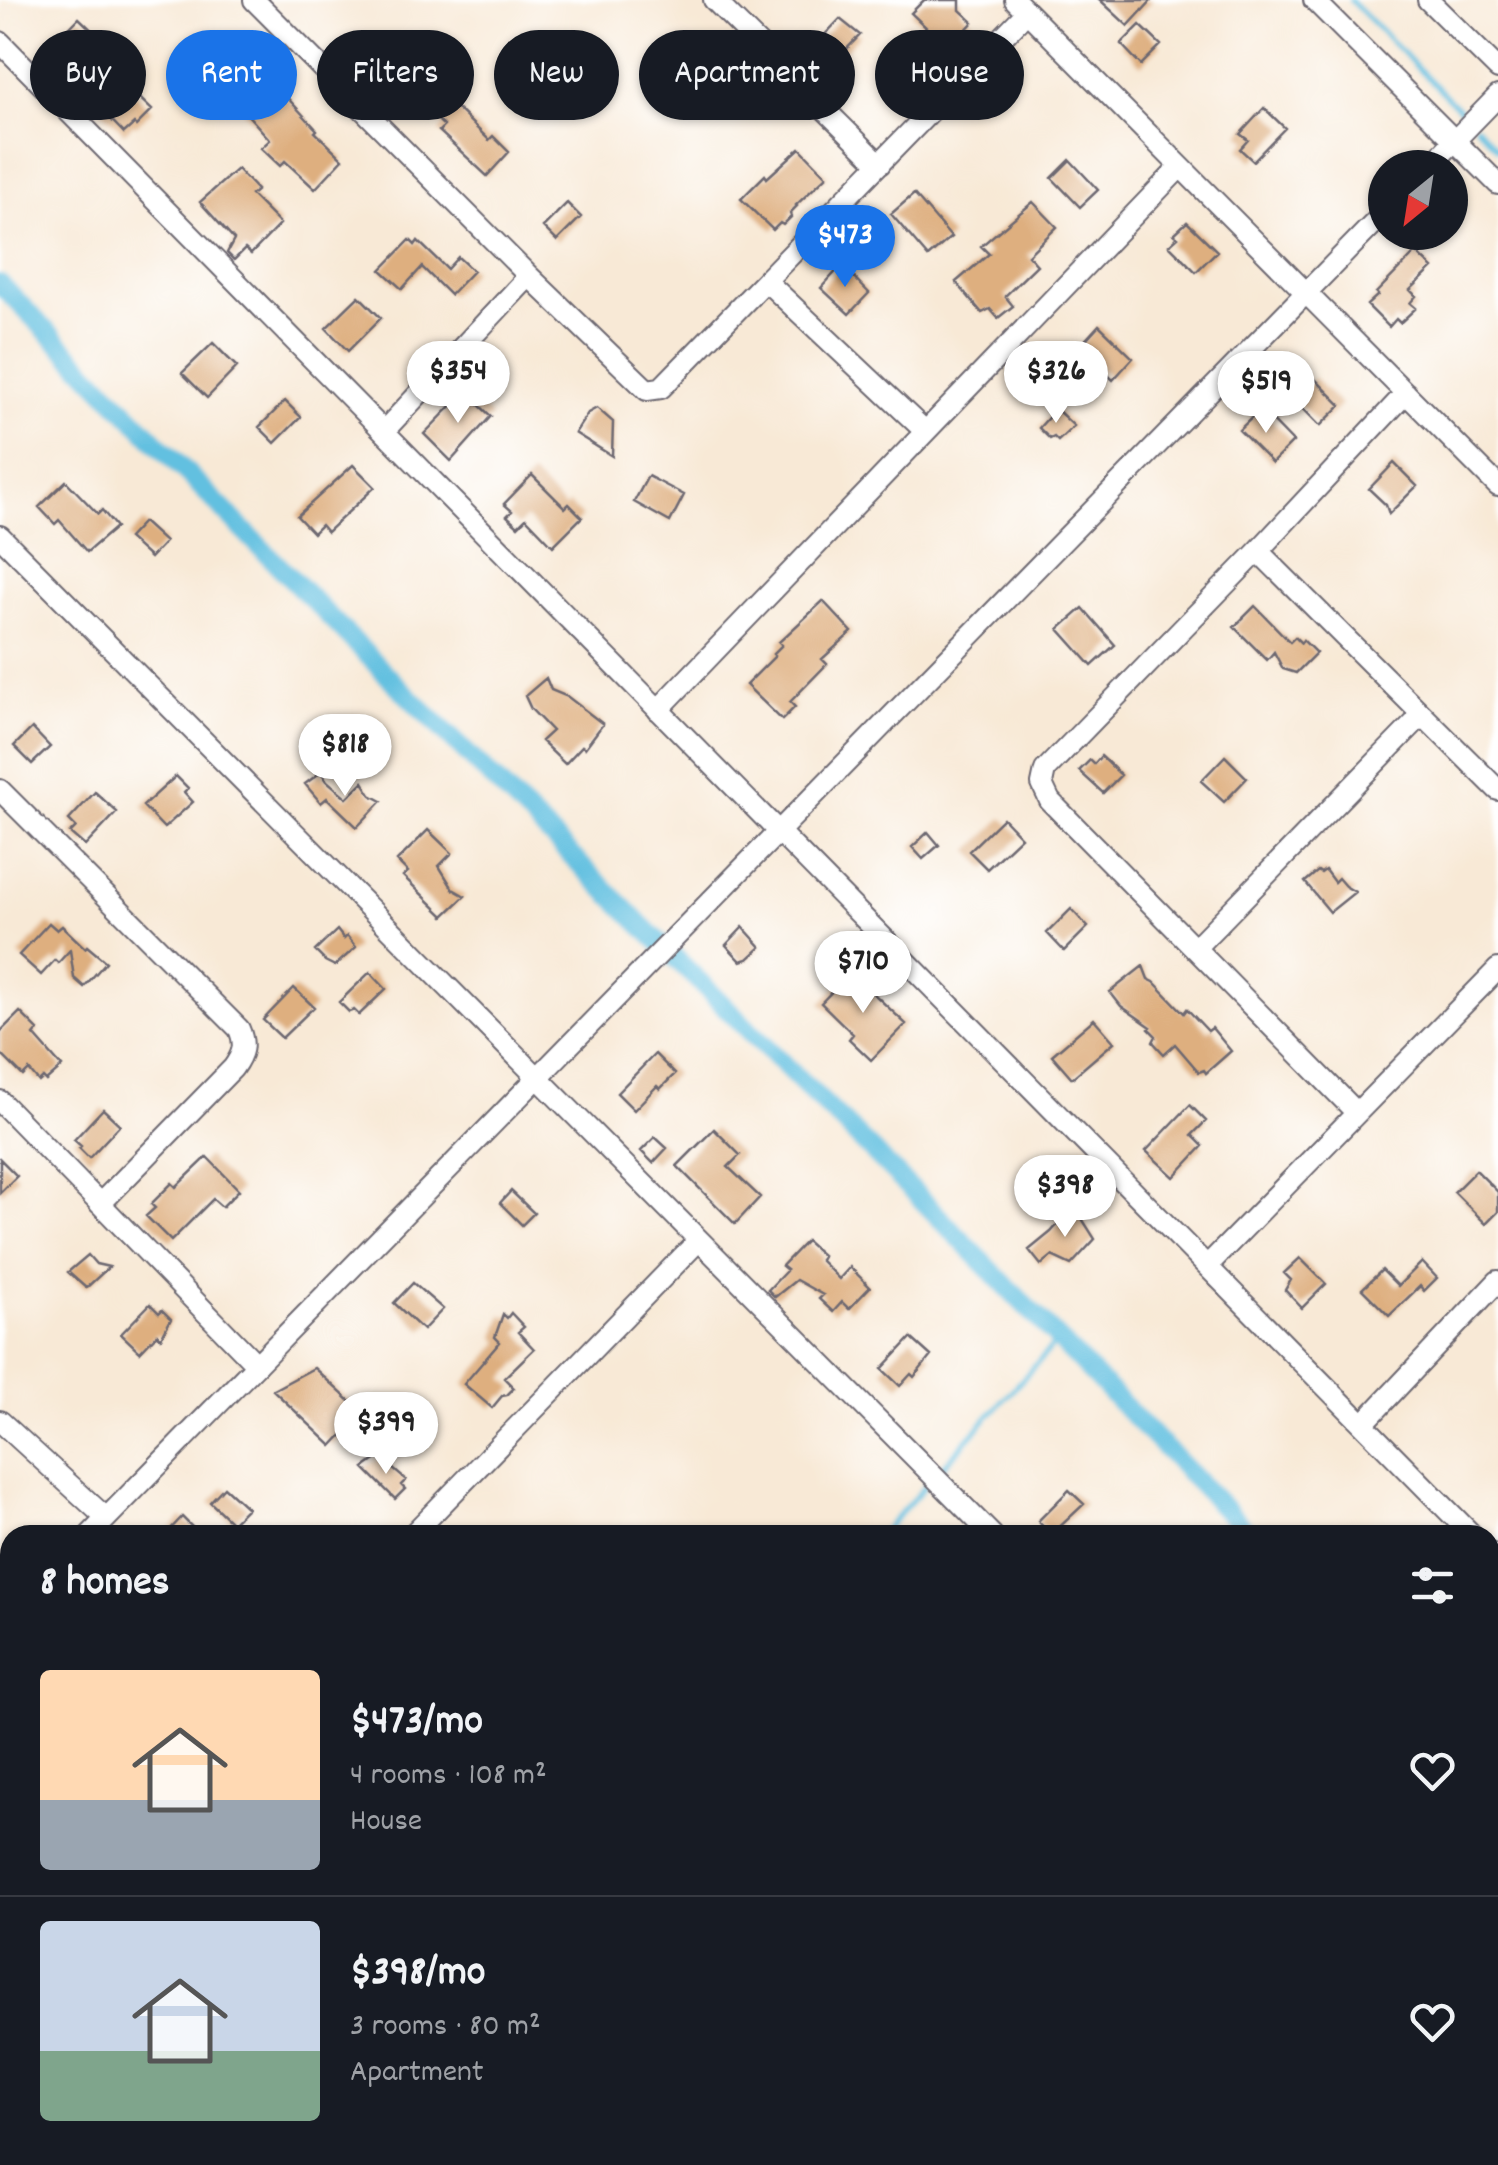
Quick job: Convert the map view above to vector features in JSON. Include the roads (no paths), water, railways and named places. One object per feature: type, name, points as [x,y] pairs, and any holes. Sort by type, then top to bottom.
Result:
[{"type":"street","points":[[254,0],[646,390],[661,388],[668,382],[880,164],[1021,6],[1498,486]]},
{"type":"street","points":[[714,0],[880,164]]},
{"type":"street","points":[[1314,0],[1498,184]]},
{"type":"street","points":[[1428,0],[1498,69]]},
{"type":"street","points":[[0,42],[1462,1525]]},
{"type":"street","points":[[1445,150],[1498,96]]},
{"type":"street","points":[[658,710],[1180,166]]},
{"type":"street","points":[[99,1525],[1368,229]]},
{"type":"street","points":[[384,431],[529,276]]},
{"type":"street","points":[[766,281],[926,432]]},
{"type":"street","points":[[1356,1112],[1050,800],[1042,784],[1045,770],[1258,552],[1406,393]]},
{"type":"street","points":[[0,536],[982,1525]]},
{"type":"street","points":[[1258,552],[1498,790]]},
{"type":"street","points":[[1195,948],[1422,715]]},
{"type":"street","points":[[0,790],[239,1029],[244,1042],[244,1050],[233,1068],[100,1204]]},
{"type":"street","points":[[1207,1266],[1498,969]]},
{"type":"street","points":[[0,1101],[256,1364]]},
{"type":"street","points":[[422,1525],[699,1240]]},
{"type":"street","points":[[1363,1424],[1498,1282]]},
{"type":"street","points":[[0,1421],[106,1518]]},
{"type":"waterway","points":[[1350,0],[1468,118]]},
{"type":"waterway","points":[[1476,126],[1498,149]]},
{"type":"waterway","points":[[0,284],[384,672],[925,1203],[1240,1525]]},
{"type":"waterway","points":[[936,1474],[1059,1339]]},
{"type":"waterway","points":[[889,1525],[929,1482]]}]
